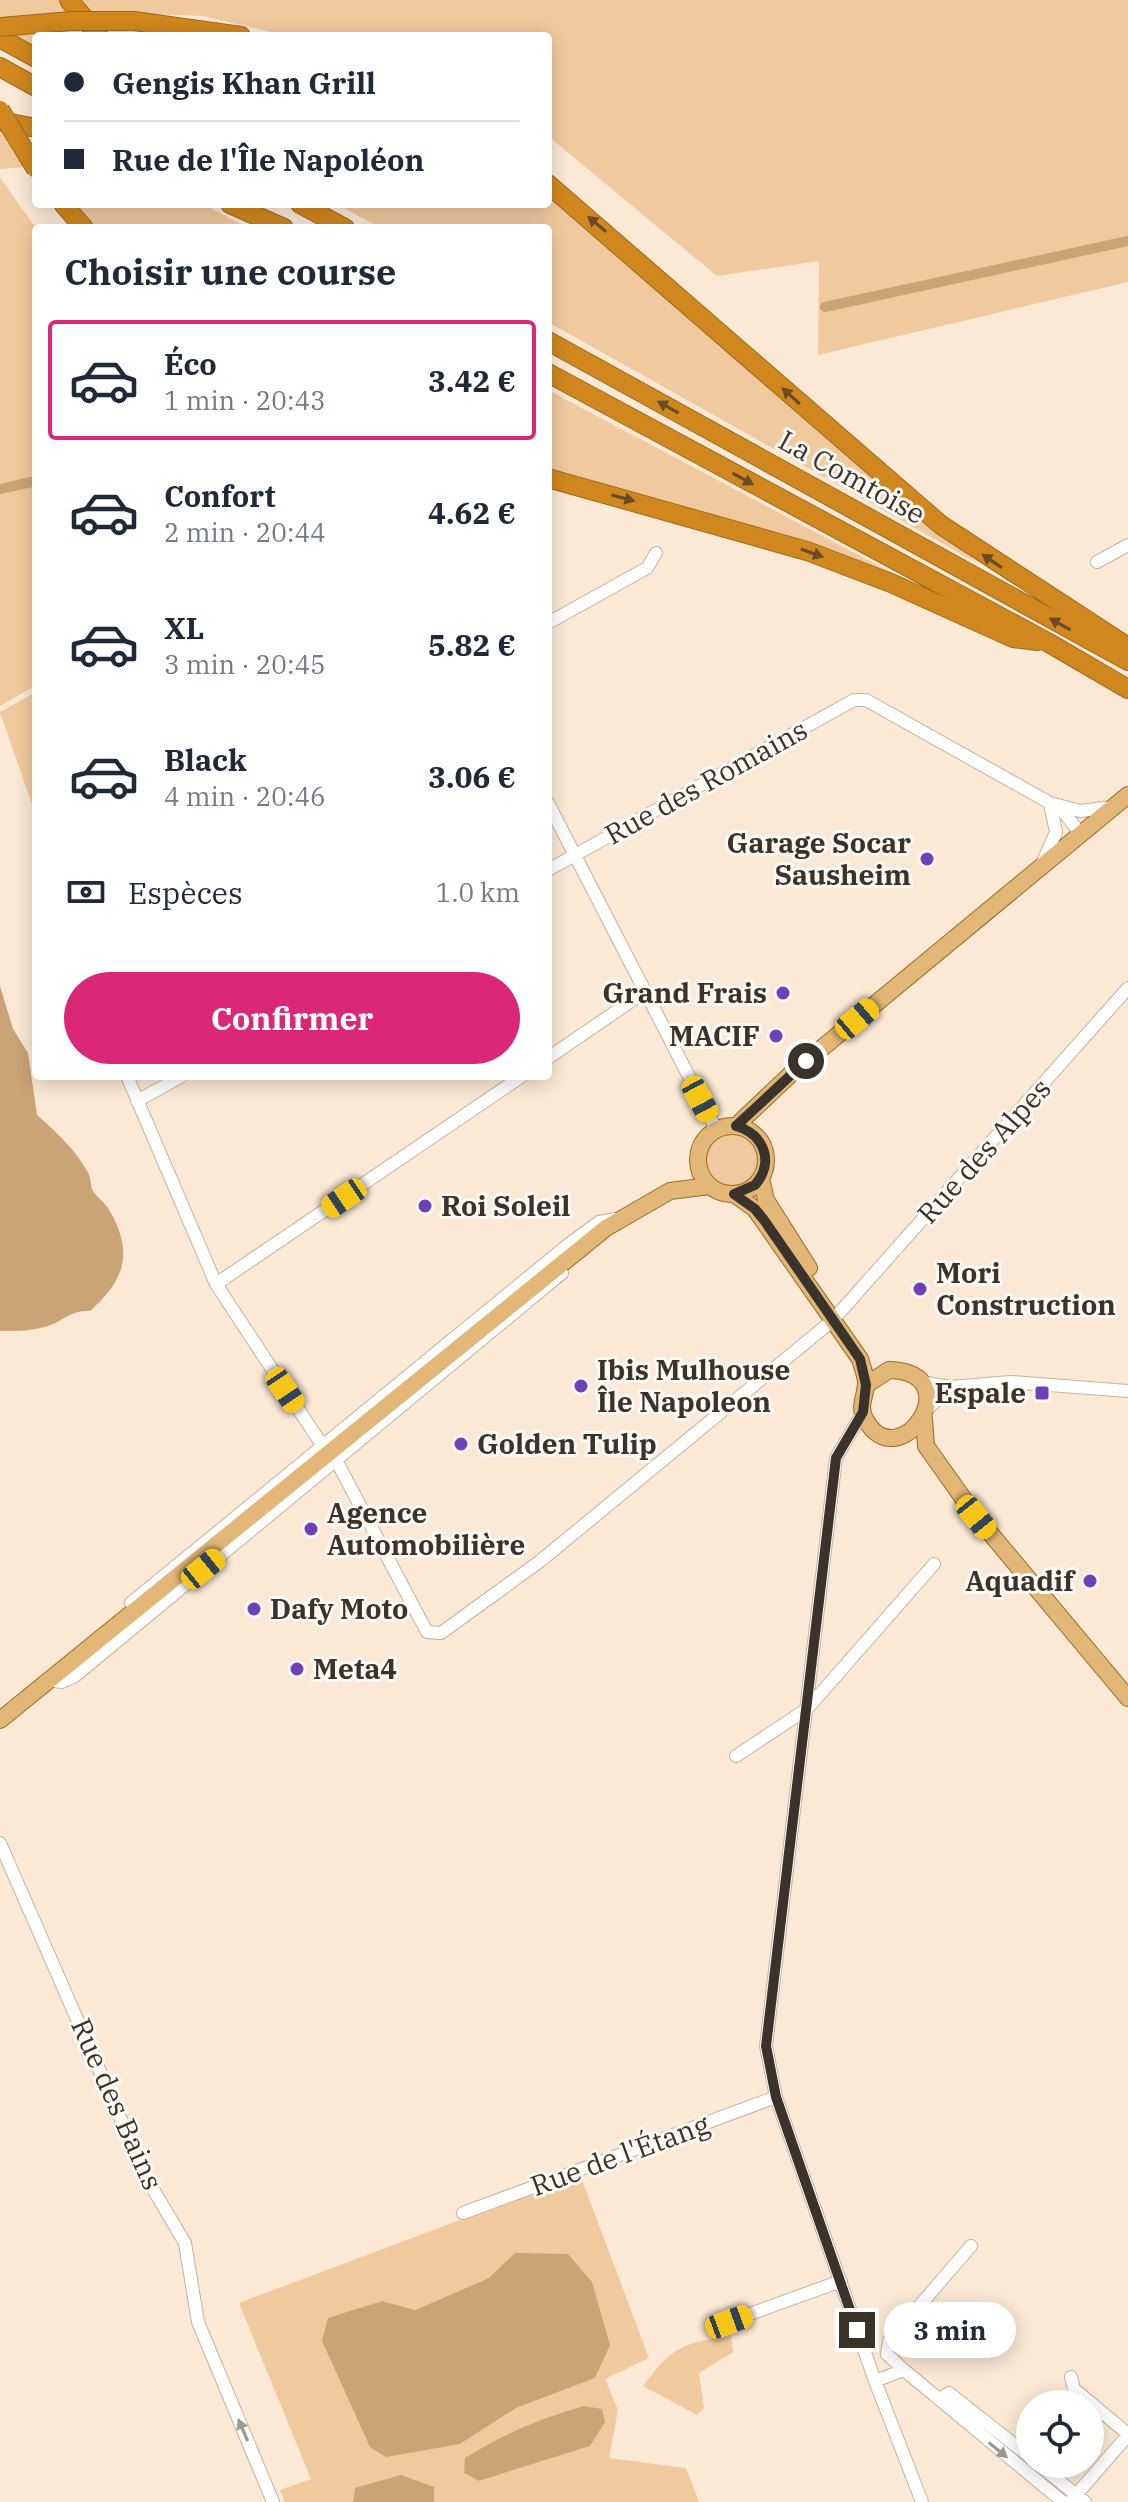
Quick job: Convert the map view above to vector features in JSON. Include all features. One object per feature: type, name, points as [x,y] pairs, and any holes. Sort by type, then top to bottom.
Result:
[{"type":"highway","points":[[69,0],[96,32]]},
{"type":"highway","points":[[0,27],[71,21],[134,21],[212,32]]},
{"type":"highway","points":[[0,38],[32,56]]},
{"type":"highway","points":[[0,67],[32,85]]},
{"type":"highway","points":[[0,110],[32,162]]},
{"type":"highway","points":[[0,121],[32,127]]},
{"type":"highway","points":[[552,187],[941,525],[1128,647]]},
{"type":"highway","points":[[66,208],[80,224]]},
{"type":"highway","points":[[239,208],[276,224]]},
{"type":"highway","points":[[250,208],[278,224]]},
{"type":"highway","points":[[307,208],[337,224]]},
{"type":"highway","points":[[319,208],[338,224]]},
{"type":"highway","name":"La Comtoise","points":[[552,343],[1128,661]]},
{"type":"highway","name":"La Comtoise","points":[[552,375],[1049,643],[1128,689]]},
{"type":"highway","points":[[552,479],[807,551],[1013,638],[1049,643]]},
{"type":"main road","points":[[736,1126],[767,1100],[793,1072],[1128,795]]},
{"type":"main road","points":[[734,1194],[749,1190],[761,1179],[766,1160],[761,1142],[767,1100]]},
{"type":"main road","points":[[0,1720],[53,1681],[618,1219],[670,1191],[698,1162],[702,1143],[716,1129],[746,1128],[761,1142]]},
{"type":"main road","points":[[698,1162],[710,1186]]},
{"type":"main road","points":[[761,1179],[774,1214],[860,1359],[866,1385],[863,1412],[874,1429],[926,1446],[1043,1601],[1128,1698]]},
{"type":"main road","points":[[670,1191],[710,1186],[734,1194],[755,1209],[867,1354],[889,1370],[901,1371],[920,1382],[926,1446]]},
{"type":"main road","points":[[866,1385],[889,1370]]},
{"type":"main road","points":[[899,1436],[917,1427],[925,1414]]},
{"type":"street","points":[[1097,562],[1128,545]]},
{"type":"street","points":[[552,621],[647,568],[656,553]]},
{"type":"street","name":"Rue des Romains","points":[[552,868],[854,700],[866,700],[1054,804]]},
{"type":"street","points":[[1054,804],[1088,812],[1113,807]]},
{"type":"street","points":[[1054,804],[1080,833]]},
{"type":"street","points":[[1041,866],[1056,832],[1054,804]]},
{"type":"street","points":[[552,811],[643,993],[716,1129]]},
{"type":"street","name":"Rue des Alpes","points":[[336,1460],[427,1632],[441,1633],[539,1562],[836,1316],[1128,988]]},
{"type":"street","points":[[552,1055],[643,993]]},
{"type":"street","points":[[129,1080],[216,1284],[322,1445]]},
{"type":"street","points":[[137,1101],[175,1080]]},
{"type":"street","points":[[216,1284],[516,1080]]},
{"type":"street","points":[[568,1259],[563,1272],[551,1283],[75,1676],[62,1682],[53,1681],[64,1661],[322,1445],[569,1244],[599,1222],[618,1219]]},
{"type":"street","points":[[920,1382],[951,1387],[1011,1382],[1128,1391]]},
{"type":"street","points":[[925,1414],[951,1387]]},
{"type":"street","points":[[863,1412],[838,1449],[834,1470],[766,2046],[776,2097],[875,2381],[922,2502]]},
{"type":"street","points":[[845,1441],[874,1429]]},
{"type":"street","points":[[736,1756],[807,1709],[934,1564]]},
{"type":"street","name":"Rue des Bains","points":[[0,1843],[147,2179],[180,2229],[198,2322],[273,2502]]},
{"type":"street","name":"Rue de l'Étang","points":[[463,2213],[776,2097]]},
{"type":"street","points":[[971,2246],[889,2341],[887,2354],[940,2399],[943,2406],[1063,2502]]},
{"type":"street","points":[[725,2323],[841,2281]]},
{"type":"street","points":[[875,2381],[904,2370]]},
{"type":"street","points":[[1054,2478],[1077,2499],[1128,2434],[1074,2389],[1071,2377]]},
{"type":"street","points":[[940,2399],[949,2393],[1016,2446]]},
{"type":"shaded area","points":[[0,0],[60,0],[69,12],[0,19]]},
{"type":"shaded area","points":[[79,0],[1128,0],[1128,282],[818,355],[819,261],[717,276],[552,139],[552,32],[271,32],[203,16],[88,12]]},
{"type":"shaded area","points":[[85,29],[88,32],[41,32]]},
{"type":"shaded area","points":[[101,29],[140,32],[104,32]]},
{"type":"shaded area","points":[[32,33],[32,46],[11,34]]},
{"type":"shaded area","points":[[0,126],[26,167],[0,169]]},
{"type":"shaded area","points":[[0,178],[33,224],[32,687],[0,706]]},
{"type":"shaded area","points":[[552,199],[855,464],[979,564],[552,324],[552,224],[373,224],[344,208],[552,208]]},
{"type":"shaded area","points":[[76,208],[210,208],[240,224],[90,224]]},
{"type":"shaded area","points":[[552,392],[943,600],[552,474]]},
{"type":"shaded area","points":[[32,694],[32,804],[0,712]]},
{"type":"shaded area","points":[[0,986],[13,1029],[28,1053],[37,1115],[65,1141],[82,1163],[93,1192],[108,1208],[116,1223],[123,1251],[122,1264],[112,1287],[90,1311],[75,1313],[47,1326],[20,1331],[0,1331]]},
{"type":"shaded area","points":[[732,1134],[751,1142],[759,1161],[751,1180],[732,1188],[713,1180],[705,1161],[713,1142]]},
{"type":"shaded area","points":[[580,2175],[649,2358],[605,2379],[618,2410],[609,2458],[686,2468],[699,2502],[434,2502],[433,2487],[355,2488],[353,2502],[285,2502],[280,2490],[311,2479],[239,2303]],"holes":[[[515,2253],[595,2378],[516,2408],[460,2444],[382,2301],[415,2310],[490,2278]],[[584,2406],[605,2421],[590,2446],[479,2481],[464,2473],[466,2458],[494,2441]]]},
{"type":"shaded area","points":[[515,2253],[568,2254],[592,2282],[610,2345],[595,2378],[516,2408],[460,2444],[386,2457],[370,2447],[322,2341],[328,2318],[382,2301],[415,2310],[489,2278]]},
{"type":"shaded area","points":[[731,2336],[733,2352],[699,2373],[704,2408],[697,2415],[643,2386],[671,2354],[690,2344]]},
{"type":"shaded area","points":[[584,2406],[602,2409],[605,2422],[590,2446],[479,2481],[464,2473],[465,2458],[479,2449],[523,2428]]},
{"type":"shaded area","points":[[401,2475],[434,2487],[434,2502],[353,2502],[355,2488]]},
{"type":"waterway","points":[[825,307],[1128,241]]},
{"type":"waterway","points":[[0,489],[32,482]]},
{"type":"place","name":"Garage Socar Sausheim","points":[[927,859]]},
{"type":"place","name":"Grand Frais","points":[[783,993]]},
{"type":"place","name":"MACIF","points":[[776,1036]]},
{"type":"place","name":"Roi Soleil","points":[[425,1206]]},
{"type":"place","name":"Mori Construction","points":[[920,1289]]},
{"type":"place","name":"Ibis Mulhouse Île Napoleon","points":[[581,1386]]},
{"type":"place","name":"Espale","points":[[1042,1393]]},
{"type":"place","name":"Golden Tulip","points":[[461,1444]]},
{"type":"place","name":"Agence Automobilière","points":[[311,1529]]},
{"type":"place","name":"Aquadif","points":[[1090,1581]]},
{"type":"place","name":"Dafy Moto","points":[[254,1609]]},
{"type":"place","name":"Meta4","points":[[297,1669]]},
{"type":"route","points":[[806,1061],[736,1126],[755,1134],[765,1151],[766,1160],[761,1179],[749,1190],[734,1194],[755,1209],[764,1220],[860,1359],[866,1385],[861,1403],[863,1412],[838,1449],[836,1458],[766,2046],[776,2097],[857,2330]]}]
